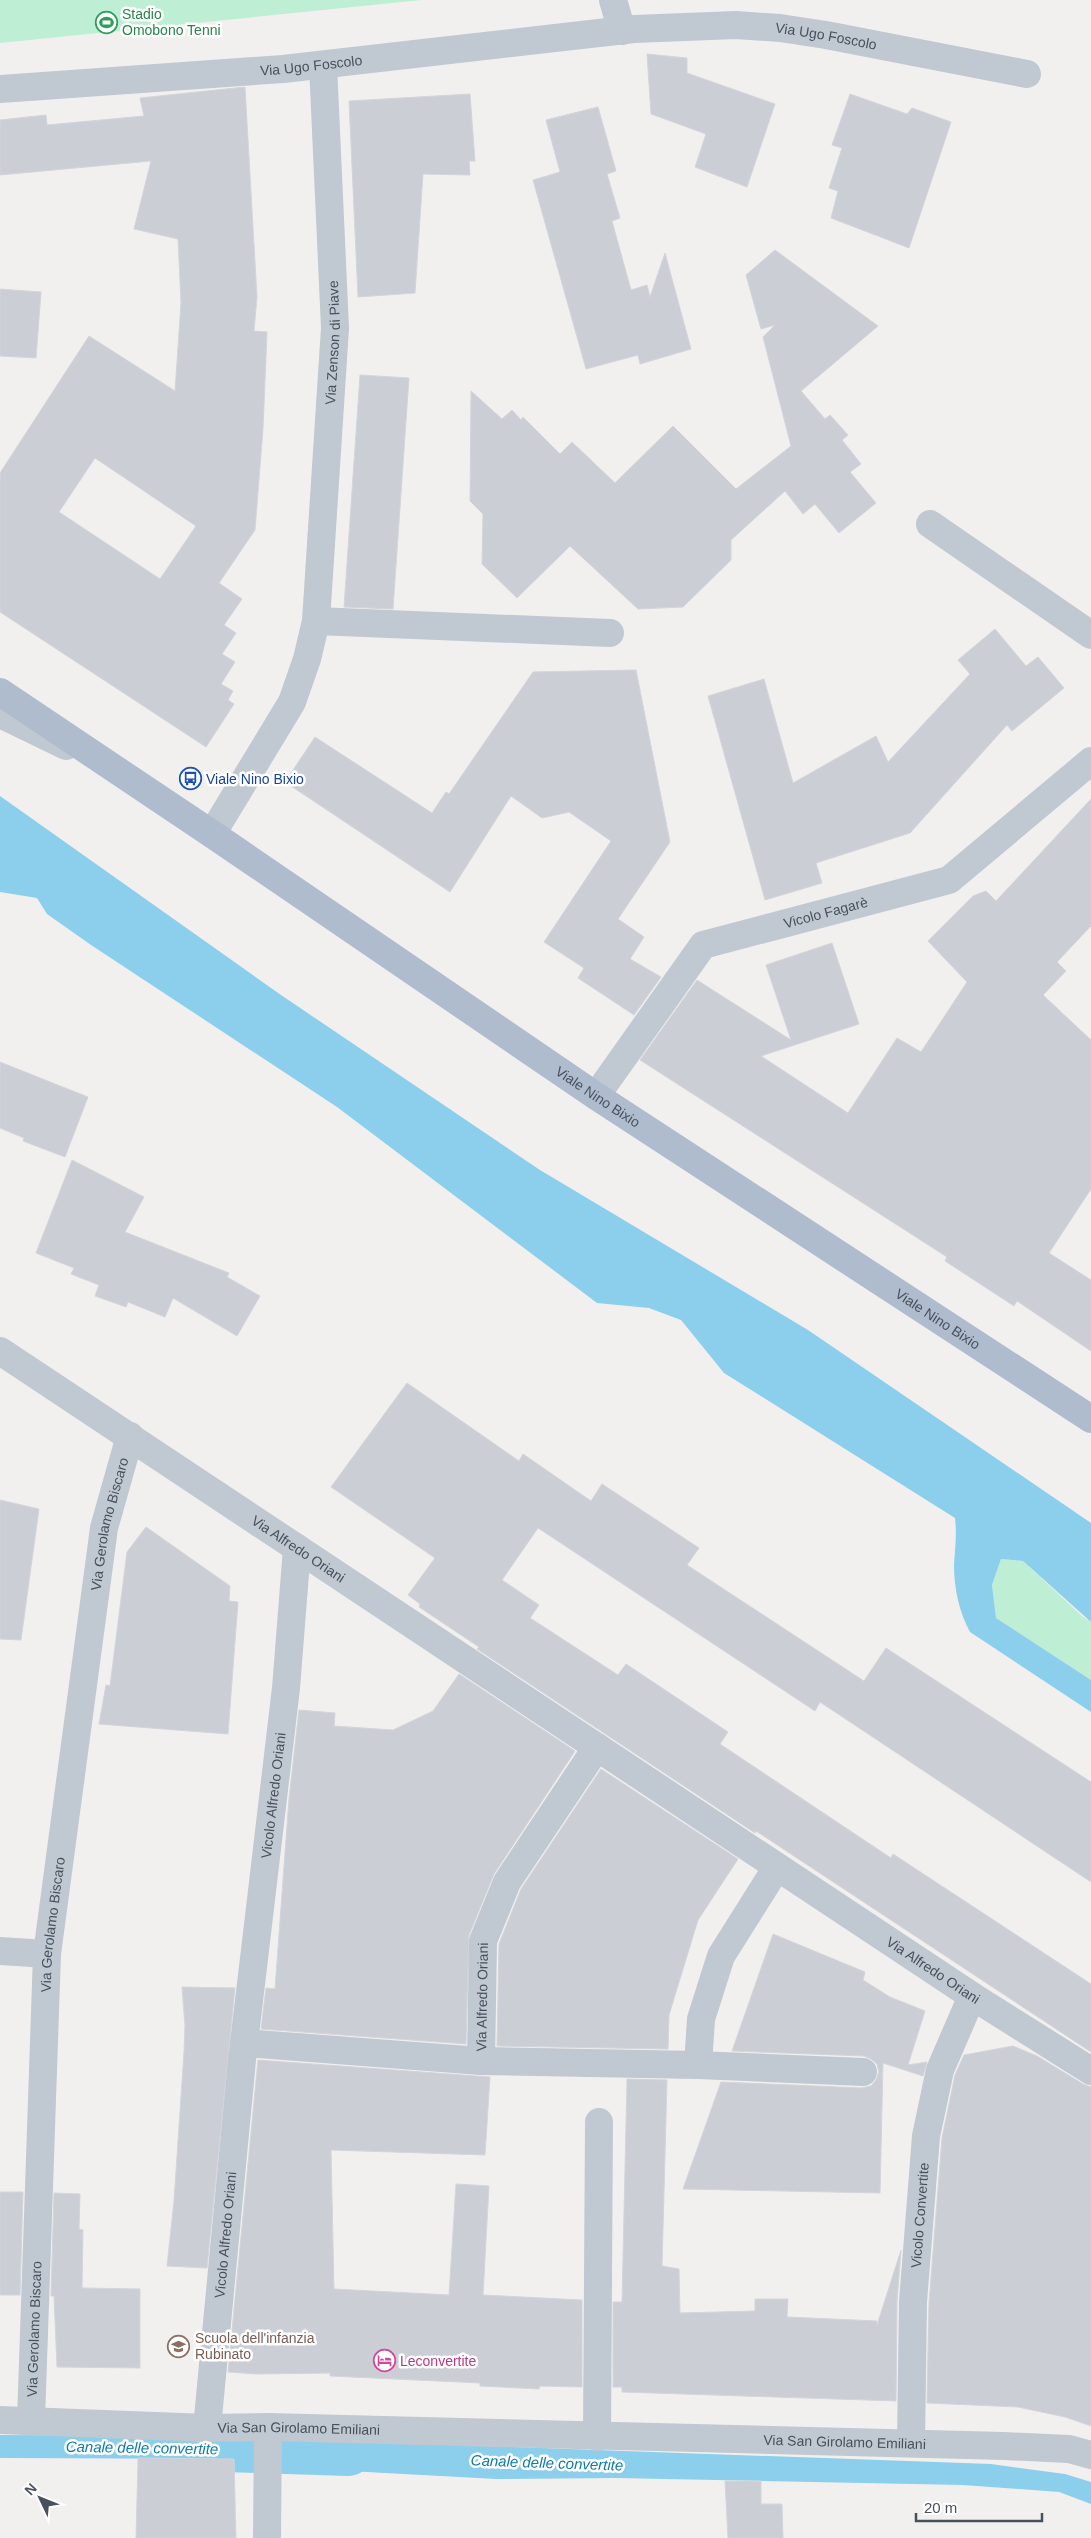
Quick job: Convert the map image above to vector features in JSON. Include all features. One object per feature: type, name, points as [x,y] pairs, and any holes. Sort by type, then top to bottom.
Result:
[{"type":"main road","name":"Viale Nino Bixio","points":[[0,692],[596,1096],[1091,1419]]},
{"type":"street","points":[[613,0],[622,31]]},
{"type":"street","name":"Via Ugo Foscolo","points":[[0,89],[323,65],[622,31],[736,24],[780,28],[955,58],[1027,74]]},
{"type":"street","name":"Via Zenson di Piave","points":[[212,834],[292,702],[307,659],[316,622],[335,328],[323,65]]},
{"type":"street","points":[[930,524],[1091,635]]},
{"type":"street","points":[[316,622],[610,633]]},
{"type":"street","name":"Viale Nino Bixio","points":[[0,714],[110,767]]},
{"type":"street","name":"Vicolo Fagarè","points":[[596,1096],[703,945],[949,880],[1091,761]]},
{"type":"street","name":"Via Alfredo Oriani","points":[[0,1350],[972,1996],[1091,2070]]},
{"type":"street","name":"Via Gerolamo Biscaro","points":[[31,2420],[47,1954],[104,1528],[130,1436]]},
{"type":"street","name":"Vicolo Alfredo Oriani","points":[[207,2428],[244,2043],[286,1688],[297,1548]]},
{"type":"street","name":"Via Alfredo Oriani","points":[[597,1747],[507,1882],[483,1941],[481,2061],[863,2072]]},
{"type":"street","points":[[698,2066],[701,2019],[721,1956],[777,1867]]},
{"type":"street","points":[[0,1951],[47,1954]]},
{"type":"street","name":"Vicolo Convertite","points":[[911,2443],[913,2302],[926,2136],[940,2070],[972,1996]]},
{"type":"street","points":[[244,2043],[481,2061]]},
{"type":"street","points":[[597,2436],[599,2122]]},
{"type":"street","name":"Via San Girolamo Emiliani","points":[[0,2420],[207,2428],[911,2443],[1069,2449],[1091,2455]]},
{"type":"street","points":[[268,2428],[268,2538]]},
{"type":"green space","name":"Stadio Omobono Tenni","points":[[0,0],[422,0],[0,43]]},
{"type":"green space","points":[[1001,1559],[1023,1561],[1082,1616],[1091,1622],[1091,1680],[996,1618],[992,1585]]},
{"type":"water","points":[[0,796],[281,995],[540,1170],[808,1330],[1091,1523],[1091,1622],[1023,1561],[1001,1559],[992,1585],[996,1618],[1091,1680],[1091,1712],[970,1632],[960,1608],[955,1582],[955,1518],[724,1373],[681,1320],[649,1308],[597,1303],[337,1107],[47,914],[37,898],[0,892]]},
{"type":"water","points":[[0,2435],[251,2436],[251,2459],[0,2458]]},
{"type":"water","points":[[289,2439],[991,2464],[1065,2474],[1091,2482],[1091,2504],[1059,2492],[963,2485],[616,2478],[496,2479],[311,2469],[289,2465]]},
{"type":"building","points":[[647,54],[687,58],[687,73],[775,104],[747,187],[695,167],[706,134],[651,114]]},
{"type":"building","points":[[245,87],[257,297],[254,331],[267,332],[263,429],[255,530],[219,583],[242,599],[224,625],[236,633],[222,654],[235,662],[221,684],[233,691],[228,700],[234,704],[206,747],[0,612],[0,473],[89,336],[175,391],[181,303],[178,239],[134,229],[151,161],[0,175],[0,120],[46,115],[47,125],[144,116],[140,98]],"holes":[[[95,458],[196,526],[160,579],[59,512]]]},
{"type":"building","points":[[470,94],[475,161],[469,161],[470,175],[423,174],[415,293],[358,297],[349,101]]},
{"type":"building","points":[[850,94],[907,114],[912,108],[951,122],[909,248],[831,218],[838,191],[829,188],[842,148],[832,145]]},
{"type":"building","points":[[598,107],[616,171],[607,174],[620,218],[612,221],[631,290],[647,285],[650,297],[665,253],[691,349],[640,364],[638,355],[586,369],[533,180],[560,172],[546,120]]},
{"type":"building","points":[[775,250],[878,326],[801,391],[825,419],[830,415],[848,435],[842,440],[861,464],[850,472],[876,503],[839,533],[815,504],[803,514],[785,491],[731,540],[731,560],[683,607],[638,609],[570,546],[517,598],[482,564],[483,514],[470,501],[471,391],[502,419],[512,410],[521,420],[523,417],[560,454],[572,442],[615,483],[673,426],[736,489],[791,446],[763,337],[775,325],[761,329],[746,275]]},
{"type":"building","points":[[0,289],[41,292],[36,358],[0,356]]},
{"type":"building","points":[[360,375],[409,378],[393,609],[344,607]]},
{"type":"building","points":[[995,629],[1026,666],[1038,657],[1064,688],[1012,731],[1007,725],[910,833],[816,863],[822,883],[765,900],[708,696],[764,679],[793,783],[876,736],[888,762],[970,674],[958,660]]},
{"type":"building","points":[[636,670],[670,842],[618,919],[644,937],[630,959],[661,977],[634,1015],[578,978],[584,968],[544,942],[611,841],[569,812],[542,818],[511,796],[450,892],[285,782],[315,737],[432,813],[446,792],[449,794],[533,672]]},
{"type":"building","points":[[1091,799],[1091,926],[1057,962],[1066,971],[1043,995],[1091,1040],[1091,1189],[1049,1253],[1091,1280],[1091,1351],[1017,1301],[1014,1306],[945,1261],[947,1257],[640,1060],[697,980],[791,1040],[766,965],[832,943],[859,1024],[761,1056],[848,1113],[897,1038],[921,1052],[967,982],[928,941],[973,896],[986,891],[996,901]]},
{"type":"building","points":[[0,1062],[88,1097],[65,1157],[23,1141],[24,1138],[0,1128]]},
{"type":"building","points":[[72,1160],[144,1197],[125,1232],[229,1273],[227,1277],[260,1296],[237,1336],[173,1298],[165,1317],[128,1302],[126,1307],[95,1296],[99,1285],[71,1274],[74,1268],[36,1253]]},
{"type":"building","points":[[407,1383],[519,1461],[523,1454],[591,1501],[602,1484],[699,1548],[687,1565],[864,1681],[886,1648],[1091,1782],[1091,1882],[820,1702],[815,1711],[538,1528],[502,1580],[539,1605],[530,1618],[618,1675],[626,1664],[728,1732],[720,1744],[891,1858],[893,1854],[1091,1984],[1091,2052],[477,1649],[479,1647],[419,1607],[420,1604],[408,1595],[435,1558],[331,1487]]},
{"type":"building","points":[[0,1500],[39,1509],[21,1640],[0,1639]]},
{"type":"building","points":[[146,1527],[230,1586],[229,1601],[238,1602],[228,1734],[99,1724],[106,1685],[110,1686],[127,1552]]},
{"type":"building","points":[[459,1674],[575,1751],[494,1874],[469,1935],[466,2044],[261,2029],[266,1988],[275,1989],[289,1799],[299,1710],[335,1713],[334,1726],[393,1730],[433,1711]]},
{"type":"building","points":[[601,1769],[738,1859],[698,1920],[669,2015],[668,2049],[497,2046],[499,1944],[521,1889]]},
{"type":"building","points":[[773,1934],[865,1972],[863,1980],[890,1997],[925,2011],[908,2065],[927,2062],[923,2076],[883,2063],[880,2193],[683,2189],[721,2082],[862,2088],[871,2086],[879,2072],[877,2064],[864,2056],[732,2051]]},
{"type":"building","points":[[182,1987],[235,1988],[207,2268],[167,2266],[174,2201],[184,2052],[185,2026]]},
{"type":"building","points":[[1013,2046],[1037,2056],[1091,2087],[1091,2426],[1065,2417],[1018,2407],[927,2403],[929,2303],[942,2138],[955,2075],[964,2055]]},
{"type":"building","points":[[258,2060],[490,2077],[485,2155],[331,2150],[334,2289],[449,2295],[456,2184],[489,2186],[483,2295],[582,2300],[582,2387],[540,2386],[539,2389],[480,2386],[480,2383],[330,2376],[330,2373],[256,2374],[228,2372]]},
{"type":"building","points":[[627,2079],[667,2080],[662,2266],[679,2269],[680,2313],[755,2311],[755,2299],[788,2299],[787,2317],[877,2321],[877,2325],[901,2250],[897,2302],[896,2401],[622,2392],[622,2387],[613,2387],[613,2302],[622,2302]]},
{"type":"building","points":[[0,2192],[23,2192],[20,2295],[0,2295]]},
{"type":"building","points":[[54,2193],[80,2194],[79,2229],[83,2230],[82,2288],[140,2289],[140,2368],[57,2367],[54,2296],[51,2296]]},
{"type":"building","points":[[138,2458],[234,2459],[236,2538],[136,2538]]},
{"type":"building","points":[[725,2481],[761,2481],[761,2504],[782,2504],[783,2538],[728,2538]]},
{"type":"waterway","name":"Canale delle convertite","points":[[191,2449],[349,2454]]},
{"type":"place","name":"Stadio Omobono Tenni","points":[[106,22]]},
{"type":"place","name":"Viale Nino Bixio","points":[[190,779]]},
{"type":"place","name":"Scuola dell'infanzia Rubinato","points":[[179,2346]]},
{"type":"place","name":"Leconvertite","points":[[384,2361]]}]
